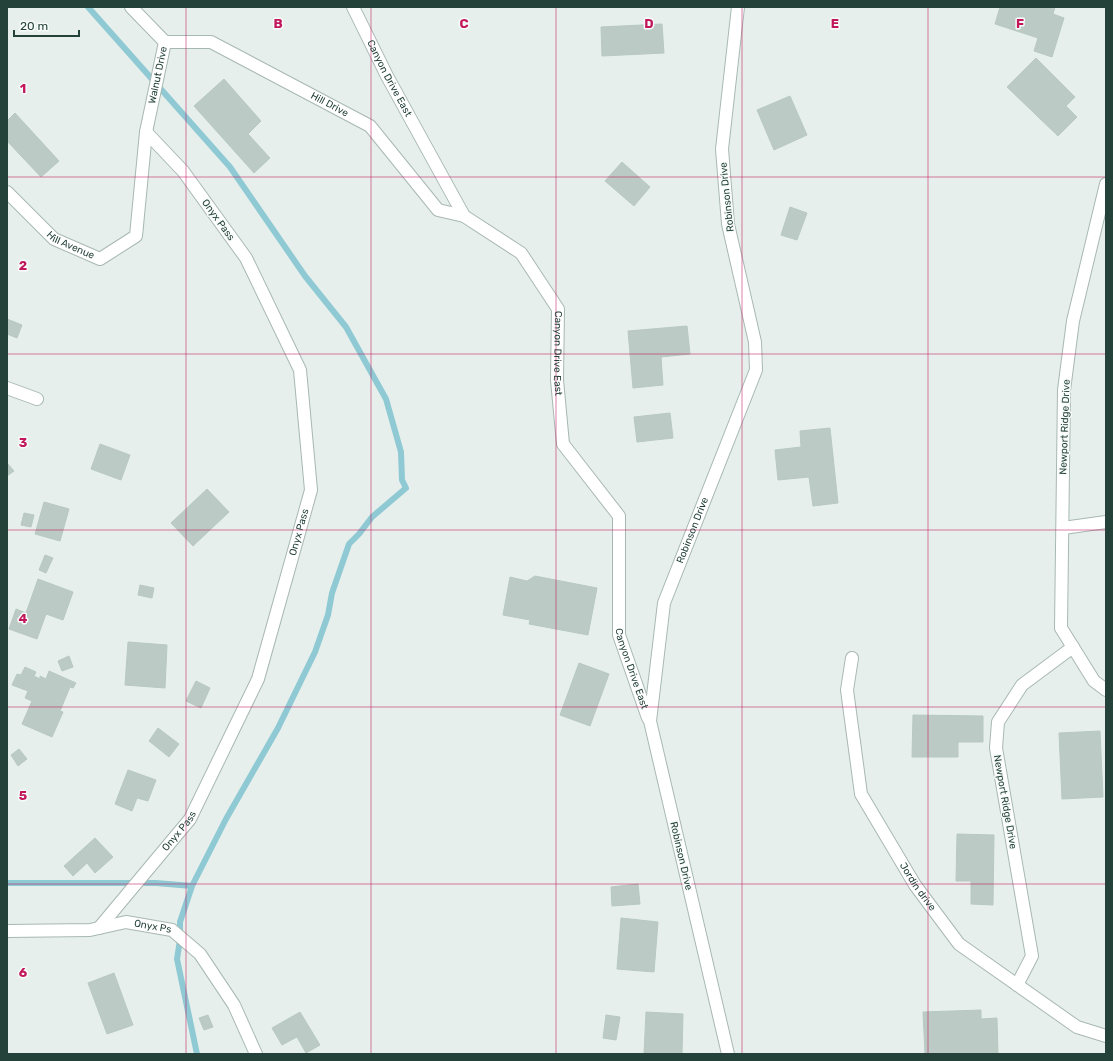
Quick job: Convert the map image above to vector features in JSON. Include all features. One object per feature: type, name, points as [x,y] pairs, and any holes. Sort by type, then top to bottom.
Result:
[{"type":"street","name":"Walnut Drive","points":[[131,7],[165,42],[146,132]]},
{"type":"street","name":"Canyon Drive East","points":[[353,7],[387,76],[464,216],[521,253],[558,309],[557,380],[564,444],[619,516],[619,635],[650,722]]},
{"type":"street","name":"Robinson Drive","points":[[728,1054],[650,722],[664,603],[756,370],[755,342],[728,224],[722,149],[738,7]]},
{"type":"street","name":"Hill Drive","points":[[165,42],[211,42],[370,126],[438,210],[464,216]]},
{"type":"street","name":"Hill Avenue","points":[[7,192],[54,238],[100,259],[136,236],[146,132]]},
{"type":"street","name":"Onyx Pass","points":[[99,928],[190,819],[258,679],[311,490],[300,370],[246,258],[183,171],[146,132]]},
{"type":"street","name":"Newport Ridge Drive","points":[[1106,184],[1073,320],[1064,390],[1061,628],[1094,681],[1106,690]]},
{"type":"street","points":[[7,388],[37,399]]},
{"type":"street","points":[[1063,528],[1106,522]]},
{"type":"street","name":"Newport Ridge Drive","points":[[1017,985],[1032,956],[996,748],[998,722],[1022,685],[1073,647]]},
{"type":"street","name":"Jordin drive","points":[[852,658],[847,690],[861,794],[915,885],[959,944],[1077,1027],[1106,1036]]},
{"type":"street","name":"Onyx Ps","points":[[7,932],[90,930],[126,922],[172,930],[200,954],[234,1005],[256,1054]]},
{"type":"building","points":[[1000,7],[1055,7],[1053,14],[1064,18],[1052,57],[1034,51],[1038,38],[995,24]]},
{"type":"building","points":[[662,24],[664,53],[602,56],[601,27]]},
{"type":"building","points":[[1036,58],[1075,97],[1066,106],[1077,117],[1058,136],[1007,87]]},
{"type":"building","points":[[224,79],[261,121],[248,134],[270,158],[254,173],[194,106]]},
{"type":"building","points":[[790,96],[807,135],[774,150],[757,110]]},
{"type":"building","points":[[15,113],[59,161],[41,177],[7,141],[7,121]]},
{"type":"building","points":[[622,162],[650,187],[634,206],[605,181]]},
{"type":"building","points":[[790,207],[807,213],[797,240],[781,235]]},
{"type":"building","points":[[7,319],[22,325],[17,338],[7,334]]},
{"type":"building","points":[[687,326],[690,354],[661,357],[663,385],[633,388],[628,331]]},
{"type":"building","points":[[670,413],[673,438],[637,442],[634,417]]},
{"type":"building","points":[[830,428],[838,503],[813,506],[809,477],[778,480],[775,450],[801,447],[800,431]]},
{"type":"building","points":[[100,444],[130,455],[121,480],[91,469]]},
{"type":"building","points":[[7,463],[14,471],[7,476]]},
{"type":"building","points":[[207,489],[229,512],[193,546],[171,523]]},
{"type":"building","points":[[44,502],[69,509],[60,541],[35,534]]},
{"type":"building","points":[[24,513],[34,515],[31,527],[21,525]]},
{"type":"building","points":[[45,555],[53,558],[46,573],[39,570]]},
{"type":"building","points":[[535,576],[597,588],[588,635],[529,624],[530,620],[503,615],[510,577],[527,581]]},
{"type":"building","points":[[38,579],[73,592],[63,620],[46,614],[37,639],[9,629],[16,609],[26,613]]},
{"type":"building","points":[[140,585],[154,588],[152,598],[138,595]]},
{"type":"building","points":[[128,642],[167,645],[165,688],[125,685]]},
{"type":"building","points":[[69,656],[73,667],[62,671],[58,661]]},
{"type":"building","points":[[579,663],[609,674],[590,726],[560,715]]},
{"type":"building","points":[[25,667],[36,672],[34,676],[40,679],[40,676],[46,679],[49,671],[76,683],[73,688],[70,687],[60,711],[63,712],[52,737],[22,724],[32,701],[25,698],[28,691],[12,685],[17,674],[21,675]]},
{"type":"building","points":[[196,681],[210,688],[201,708],[186,701]]},
{"type":"building","points":[[913,715],[983,716],[983,742],[958,742],[958,757],[912,757]]},
{"type":"building","points":[[158,728],[179,744],[169,757],[149,741]]},
{"type":"building","points":[[1100,731],[1103,797],[1062,799],[1059,733]]},
{"type":"building","points":[[19,749],[27,759],[18,766],[11,755]]},
{"type":"building","points":[[128,770],[156,780],[148,801],[137,798],[132,811],[115,804]]},
{"type":"building","points":[[957,834],[994,835],[993,905],[971,904],[971,881],[956,881]]},
{"type":"building","points":[[95,838],[113,857],[95,873],[87,863],[73,876],[64,866]]},
{"type":"building","points":[[638,884],[640,904],[612,906],[611,887]]},
{"type":"building","points":[[621,918],[658,922],[654,972],[617,969]]},
{"type":"building","points":[[114,973],[133,1025],[107,1034],[88,983]]},
{"type":"building","points":[[981,1010],[981,1019],[997,1018],[998,1054],[925,1054],[923,1012]]},
{"type":"building","points":[[300,1012],[320,1045],[306,1053],[297,1037],[282,1045],[272,1028]]},
{"type":"building","points":[[646,1012],[683,1014],[682,1054],[644,1054]]},
{"type":"building","points":[[208,1015],[213,1027],[204,1030],[199,1018]]},
{"type":"building","points":[[606,1015],[620,1017],[616,1040],[603,1038]]},
{"type":"waterway","points":[[88,7],[230,167],[305,276],[346,327],[386,399],[401,452],[402,480],[406,488],[372,517],[349,544],[332,593],[328,615],[315,652],[278,728],[226,819],[192,886],[180,922],[180,940],[177,959],[197,1054]]},
{"type":"waterway","points":[[7,883],[156,883],[192,886]]}]
